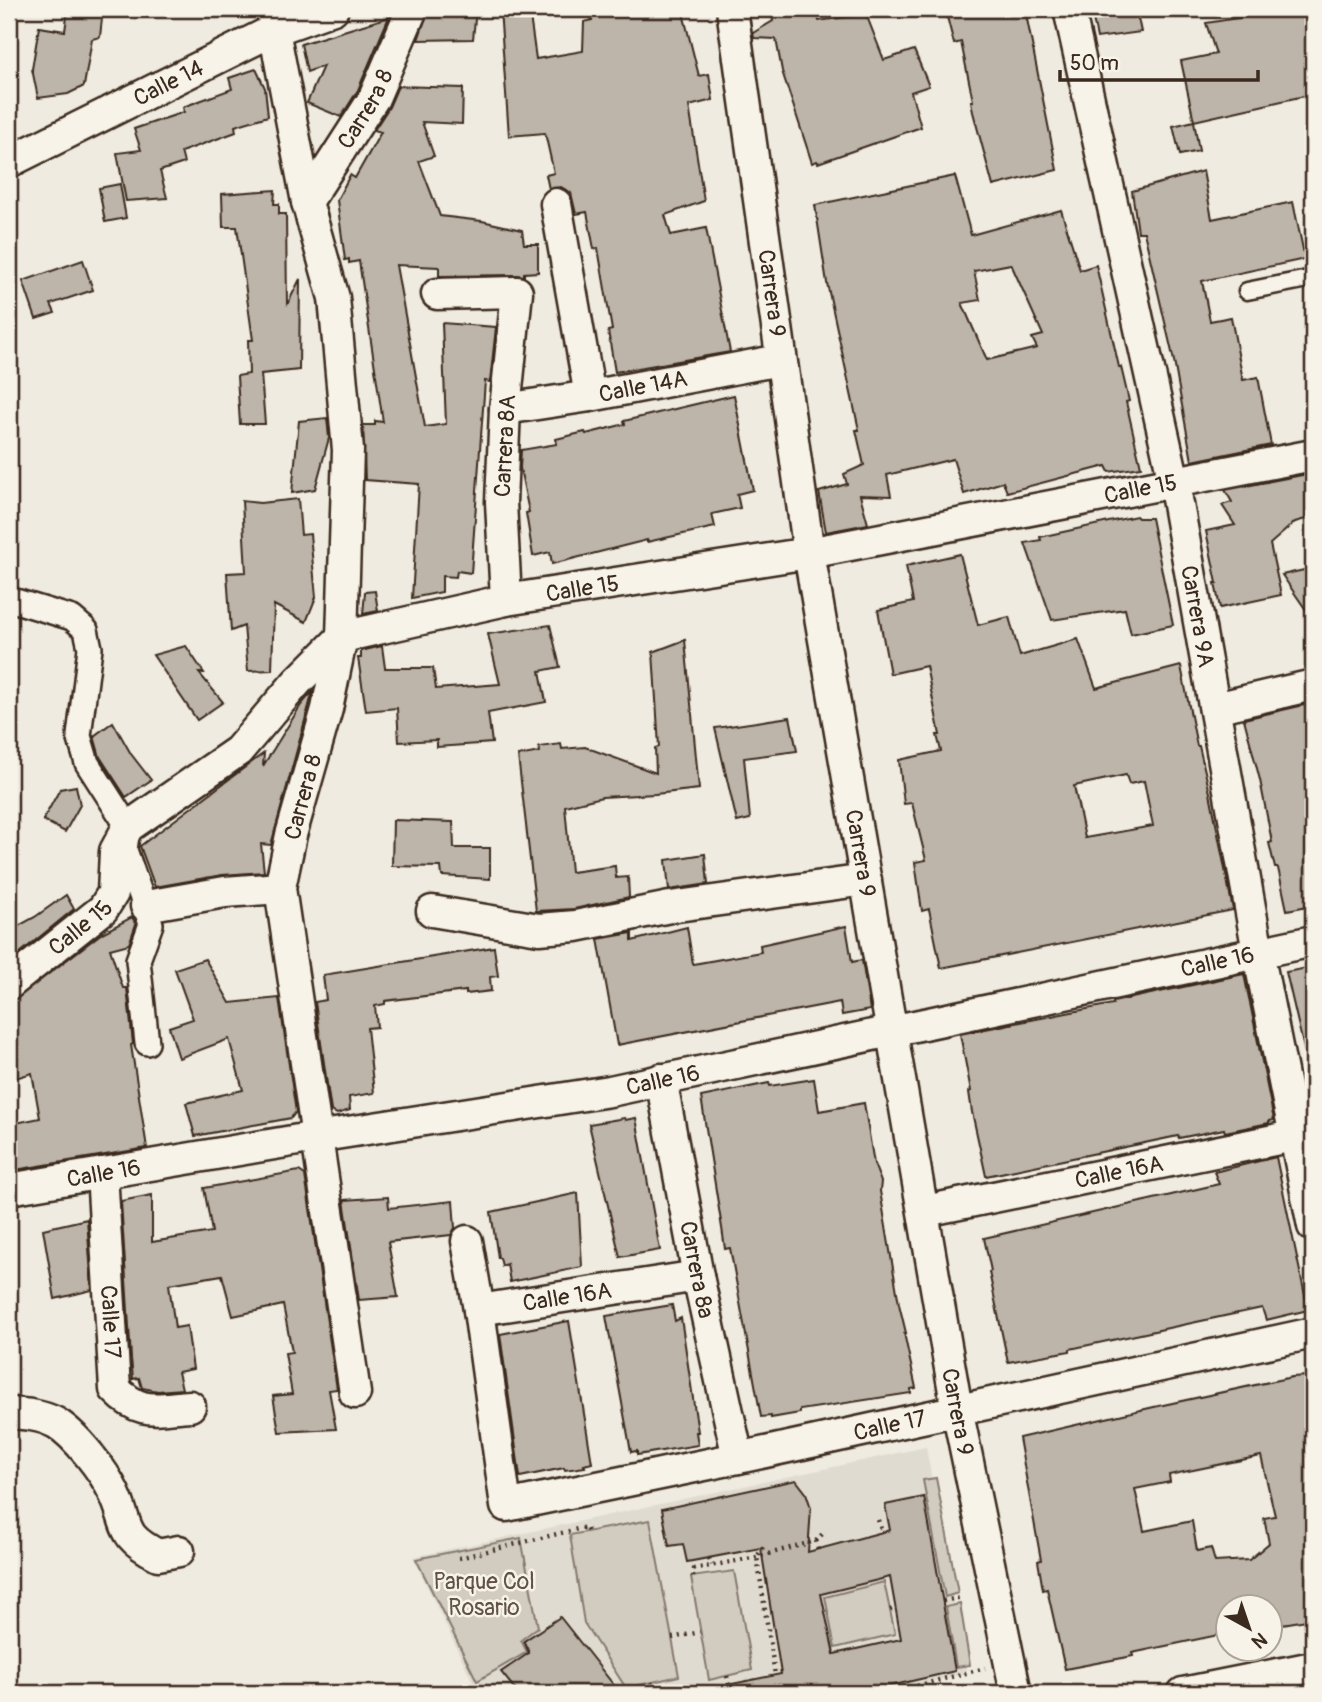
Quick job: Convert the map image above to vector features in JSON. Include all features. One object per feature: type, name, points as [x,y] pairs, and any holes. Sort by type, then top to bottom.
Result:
[{"type":"street","name":"Calle 14","points":[[9,162],[274,20],[333,9]]},
{"type":"street","name":"Carrera 8","points":[[307,202],[374,98],[412,9]]},
{"type":"street","name":"Carrera 9","points":[[732,9],[809,553],[957,1409],[1009,1684]]},
{"type":"street","name":"Carrera 9A","points":[[1069,9],[1174,482],[1258,953],[1304,1133],[1313,1226]]},
{"type":"street","name":"Carrera 8","points":[[274,20],[307,202],[334,298],[348,450],[342,637],[327,709],[291,835],[280,888],[355,1393]]},
{"type":"street","points":[[556,204],[590,396]]},
{"type":"street","name":"Carrera 8A","points":[[437,294],[517,292],[505,410],[501,502],[506,600]]},
{"type":"street","name":"Calle 14A","points":[[505,410],[780,360]]},
{"type":"street","name":"Calle 15","points":[[342,637],[506,600],[809,553],[1313,456]]},
{"type":"street","points":[[9,599],[72,618],[86,630],[90,648],[79,736],[87,763],[128,827],[125,850],[151,923],[138,960],[147,1043]]},
{"type":"street","points":[[128,827],[238,751],[297,682],[342,637]]},
{"type":"street","points":[[1215,708],[1313,685]]},
{"type":"street","name":"Calle 15","points":[[9,984],[103,909],[113,893],[115,851],[128,827]]},
{"type":"street","points":[[432,911],[539,929],[576,926],[670,907],[866,880]]},
{"type":"street","points":[[146,906],[225,892],[280,888]]},
{"type":"street","name":"Calle 16","points":[[9,1189],[610,1091],[1313,941]]},
{"type":"street","name":"Carrera 8a","points":[[661,1079],[698,1276],[738,1458]]},
{"type":"street","name":"Calle 16A","points":[[925,1212],[1304,1133]]},
{"type":"street","name":"Calle 17","points":[[102,1173],[116,1389],[128,1402],[144,1409],[190,1406]]},
{"type":"street","points":[[467,1241],[479,1310]]},
{"type":"street","name":"Calle 16A","points":[[479,1310],[698,1276]]},
{"type":"street","name":"Calle 17","points":[[479,1310],[506,1506],[1313,1333]]},
{"type":"street","points":[[9,1413],[38,1416],[57,1424],[98,1466],[114,1492],[131,1538],[158,1555],[179,1551]]},
{"type":"street","points":[[1183,1693],[1313,1667]]},
{"type":"lane","points":[[1247,291],[1313,278]]},
{"type":"path","points":[[878,1520],[882,1532]]},
{"type":"path","points":[[459,1558],[586,1527],[588,1532]]},
{"type":"path","points":[[693,1577],[694,1569],[757,1557],[816,1541],[825,1531]]},
{"type":"path","points":[[816,1541],[818,1549]]},
{"type":"path","points":[[763,1547],[757,1557],[775,1675]]},
{"type":"path","points":[[709,1558],[712,1566]]},
{"type":"path","points":[[943,1601],[962,1597]]},
{"type":"path","points":[[672,1638],[700,1633]]},
{"type":"path","points":[[727,1675],[729,1685]]},
{"type":"path","points":[[651,1683],[659,1693]]},
{"type":"path","points":[[890,1693],[1009,1684]]},
{"type":"shaded area","points":[[926,1447],[967,1673],[889,1693],[478,1693],[413,1557]]},
{"type":"green space","points":[[936,1478],[958,1593],[945,1597],[923,1480]]},
{"type":"green space","points":[[650,1520],[679,1676],[626,1688],[584,1623],[570,1535]]},
{"type":"green space","name":"Parque Col Rosario","points":[[521,1538],[538,1627],[521,1640],[527,1652],[477,1681],[416,1559]]},
{"type":"green space","points":[[734,1571],[752,1670],[709,1680],[691,1577]]},
{"type":"green space","points":[[884,1582],[895,1634],[835,1648],[825,1597]]},
{"type":"green space","points":[[960,1604],[970,1665],[956,1667],[946,1607]]},
{"type":"building","points":[[68,9],[103,9],[100,37],[92,39],[84,86],[68,94],[38,98],[32,69],[39,27],[65,31]]},
{"type":"building","points":[[429,9],[476,9],[473,39],[418,40]]},
{"type":"building","points":[[500,9],[529,9],[536,59],[583,51],[584,22],[592,20],[590,9],[682,9],[699,76],[709,74],[713,100],[689,106],[704,201],[665,215],[671,235],[706,228],[730,352],[615,372],[608,331],[612,330],[598,248],[594,249],[587,212],[576,214],[571,193],[561,187],[549,189],[546,175],[554,173],[545,133],[509,136]]},
{"type":"building","points":[[784,9],[816,9],[819,21],[866,14],[884,60],[914,50],[929,86],[911,92],[921,127],[812,163],[782,71],[776,39],[754,38],[753,33],[773,21],[771,12]]},
{"type":"building","points":[[945,9],[1025,9],[1057,170],[993,186],[973,112],[961,42],[954,44]]},
{"type":"building","points":[[1091,9],[1136,9],[1141,32],[1097,38]]},
{"type":"building","points":[[1294,9],[1313,9],[1313,94],[1194,121],[1181,61],[1216,54],[1206,23]]},
{"type":"building","points":[[389,17],[358,90],[341,117],[307,103],[323,66],[307,72],[301,44]]},
{"type":"building","points":[[256,69],[265,88],[268,116],[235,126],[236,132],[181,152],[184,163],[160,171],[167,198],[126,201],[117,153],[141,150],[134,129],[184,112],[183,107],[232,89],[229,78]]},
{"type":"building","points":[[398,86],[463,88],[462,124],[422,122],[434,156],[419,161],[440,216],[482,221],[522,230],[524,244],[538,244],[538,272],[524,273],[524,276],[439,276],[439,267],[396,265],[425,427],[446,424],[442,323],[496,327],[490,382],[485,381],[471,573],[457,571],[456,577],[442,576],[442,592],[412,598],[419,484],[365,480],[363,425],[375,425],[375,421],[383,422],[359,261],[349,263],[349,259],[345,260],[337,200],[350,175],[355,178],[381,132],[374,130],[389,107]]},
{"type":"building","points":[[1194,121],[1199,151],[1180,155],[1173,126]]},
{"type":"building","points":[[1203,171],[1212,219],[1293,202],[1305,259],[1202,281],[1210,321],[1231,317],[1243,380],[1258,377],[1271,445],[1192,461],[1174,361],[1144,232],[1138,232],[1132,191]]},
{"type":"building","points":[[955,176],[971,235],[1061,210],[1080,270],[1096,265],[1129,401],[1126,402],[1141,467],[1109,472],[1106,466],[1007,492],[1003,482],[964,494],[953,459],[887,475],[891,496],[860,495],[868,524],[826,532],[819,492],[847,484],[844,474],[864,465],[827,283],[815,205]],"holes":[[[1011,264],[1043,335],[1032,338],[1037,348],[987,360],[962,303],[980,300],[974,271]]]},
{"type":"building","points":[[120,184],[126,218],[105,222],[99,188]]},
{"type":"building","points":[[275,190],[274,204],[279,204],[279,214],[286,214],[287,305],[300,279],[299,370],[261,374],[265,424],[240,424],[237,376],[249,374],[248,340],[253,340],[237,227],[223,227],[222,194]]},
{"type":"building","points":[[83,260],[93,290],[51,304],[55,313],[36,319],[23,281]]},
{"type":"building","points":[[734,395],[753,490],[737,494],[740,508],[712,514],[715,527],[647,540],[552,564],[550,552],[533,556],[526,513],[529,512],[520,468],[521,450],[557,444],[556,439],[585,432],[586,434],[625,424],[624,421]]},
{"type":"building","points":[[327,418],[329,438],[315,489],[292,493],[299,421]]},
{"type":"building","points":[[1313,473],[1313,517],[1295,522],[1270,544],[1281,595],[1220,608],[1206,531],[1235,525],[1222,505],[1232,502],[1225,490]]},
{"type":"building","points":[[298,499],[301,535],[310,534],[316,597],[306,622],[274,605],[272,670],[248,671],[244,626],[231,631],[227,573],[246,572],[242,501],[260,503]]},
{"type":"building","points":[[1136,516],[1151,518],[1173,625],[1131,634],[1125,609],[1052,620],[1025,543],[1041,540],[1040,537]]},
{"type":"building","points":[[960,554],[978,625],[1009,617],[1020,656],[1078,639],[1096,688],[1181,666],[1233,910],[941,968],[929,909],[922,911],[915,862],[926,860],[912,803],[904,804],[899,760],[941,751],[937,735],[940,735],[926,666],[890,674],[878,610],[913,602],[906,566]],"holes":[[[1126,775],[1129,784],[1144,781],[1153,826],[1085,838],[1074,786]]]},
{"type":"building","points":[[1313,568],[1313,620],[1282,575]]},
{"type":"building","points":[[375,591],[378,611],[363,614],[365,592]]},
{"type":"building","points":[[550,625],[560,667],[540,671],[546,702],[488,713],[492,743],[437,747],[437,740],[399,742],[397,708],[366,711],[358,658],[361,658],[361,651],[382,646],[385,668],[433,668],[436,689],[500,684],[488,634]]},
{"type":"building","points":[[685,640],[699,789],[602,797],[565,806],[571,872],[615,866],[616,878],[628,877],[629,897],[574,909],[536,911],[518,756],[540,752],[539,747],[561,744],[562,749],[585,747],[656,773],[655,748],[659,747],[653,652]]},
{"type":"building","points":[[186,646],[204,673],[199,673],[223,702],[197,720],[153,655]]},
{"type":"building","points":[[313,691],[271,845],[261,844],[264,872],[222,875],[155,887],[140,846],[264,753],[263,766],[301,705]]},
{"type":"building","points":[[1313,703],[1313,834],[1306,835],[1313,867],[1313,905],[1287,910],[1278,868],[1275,868],[1269,843],[1272,842],[1260,780],[1244,719]]},
{"type":"building","points":[[790,717],[797,751],[744,758],[750,819],[737,822],[715,728]]},
{"type":"building","points":[[113,722],[131,754],[151,780],[126,797],[100,757],[94,736]]},
{"type":"building","points":[[76,786],[80,805],[65,832],[43,820],[60,789]]},
{"type":"building","points":[[393,820],[453,822],[454,848],[490,848],[490,879],[442,876],[441,867],[392,866]]},
{"type":"building","points":[[705,854],[708,884],[669,890],[666,860]]},
{"type":"building","points":[[66,895],[74,909],[9,962],[9,931]]},
{"type":"building","points":[[132,917],[136,924],[129,944],[110,949],[123,988],[127,988],[131,1045],[147,1148],[9,1171],[9,1144],[14,1143],[11,1124],[40,1118],[32,1073],[9,1080],[9,1007],[13,1001],[102,933]]},
{"type":"building","points":[[846,926],[852,962],[862,960],[870,1010],[842,1015],[840,1002],[617,1045],[598,939],[632,933],[632,941],[687,927],[693,964],[761,952],[760,945]]},
{"type":"building","points":[[494,947],[498,976],[490,977],[491,991],[466,994],[466,991],[385,1001],[385,1004],[375,1006],[377,1027],[367,1028],[374,1093],[349,1097],[350,1110],[337,1114],[331,1111],[315,1002],[326,1000],[323,975]]},
{"type":"building","points":[[205,959],[230,1003],[279,998],[296,1112],[291,1118],[195,1136],[186,1103],[243,1090],[229,1039],[179,1058],[169,1027],[193,1019],[175,969]]},
{"type":"building","points":[[1313,967],[1313,1052],[1305,1053],[1286,972]]},
{"type":"building","points":[[1244,974],[1274,1120],[1225,1132],[1224,1129],[1179,1138],[1178,1136],[986,1176],[972,1112],[971,1091],[960,1034],[1113,1004]]},
{"type":"building","points":[[814,1079],[819,1111],[864,1103],[874,1164],[881,1182],[880,1191],[899,1304],[916,1388],[911,1389],[911,1393],[800,1410],[800,1413],[771,1418],[761,1417],[730,1248],[725,1249],[701,1097],[769,1083],[770,1086]]},
{"type":"building","points":[[636,1118],[660,1250],[620,1257],[589,1124]]},
{"type":"building","points":[[1276,1157],[1308,1310],[1266,1320],[1262,1308],[1070,1351],[1008,1362],[984,1238],[1219,1184],[1214,1172]]},
{"type":"building","points":[[299,1171],[305,1175],[337,1389],[329,1390],[336,1429],[279,1432],[273,1396],[292,1394],[285,1353],[292,1352],[283,1305],[233,1316],[222,1275],[169,1284],[175,1328],[187,1326],[193,1369],[178,1372],[182,1389],[158,1391],[142,1388],[139,1378],[133,1379],[121,1201],[152,1195],[152,1242],[212,1232],[204,1188]]},
{"type":"building","points":[[578,1193],[582,1267],[510,1282],[507,1264],[502,1266],[498,1258],[491,1212]]},
{"type":"building","points":[[388,1197],[389,1208],[453,1201],[455,1228],[451,1235],[388,1242],[398,1297],[359,1300],[344,1200]]},
{"type":"building","points":[[87,1219],[92,1290],[55,1299],[43,1229]]},
{"type":"building","points":[[672,1305],[675,1321],[681,1318],[698,1445],[637,1455],[637,1451],[631,1452],[606,1316]]},
{"type":"building","points":[[569,1321],[592,1463],[584,1465],[585,1467],[564,1468],[520,1477],[500,1334]]},
{"type":"building","points":[[1307,1376],[1313,1404],[1313,1619],[1284,1624],[1284,1594],[1214,1594],[1214,1636],[1065,1669],[1047,1589],[1043,1590],[1038,1561],[1041,1560],[1019,1438]],"holes":[[[1261,1456],[1275,1516],[1264,1518],[1269,1543],[1249,1560],[1215,1562],[1211,1548],[1197,1551],[1192,1521],[1144,1531],[1135,1489],[1170,1482],[1169,1475]]]},
{"type":"building","points":[[796,1480],[806,1493],[811,1508],[808,1552],[890,1530],[885,1505],[924,1497],[955,1671],[860,1693],[733,1693],[732,1684],[781,1674],[761,1548],[687,1562],[683,1544],[669,1546],[662,1509]],"holes":[[[890,1577],[901,1639],[834,1654],[821,1594]]]},
{"type":"building","points":[[560,1617],[620,1693],[518,1693],[501,1672],[529,1653],[524,1641]]}]
